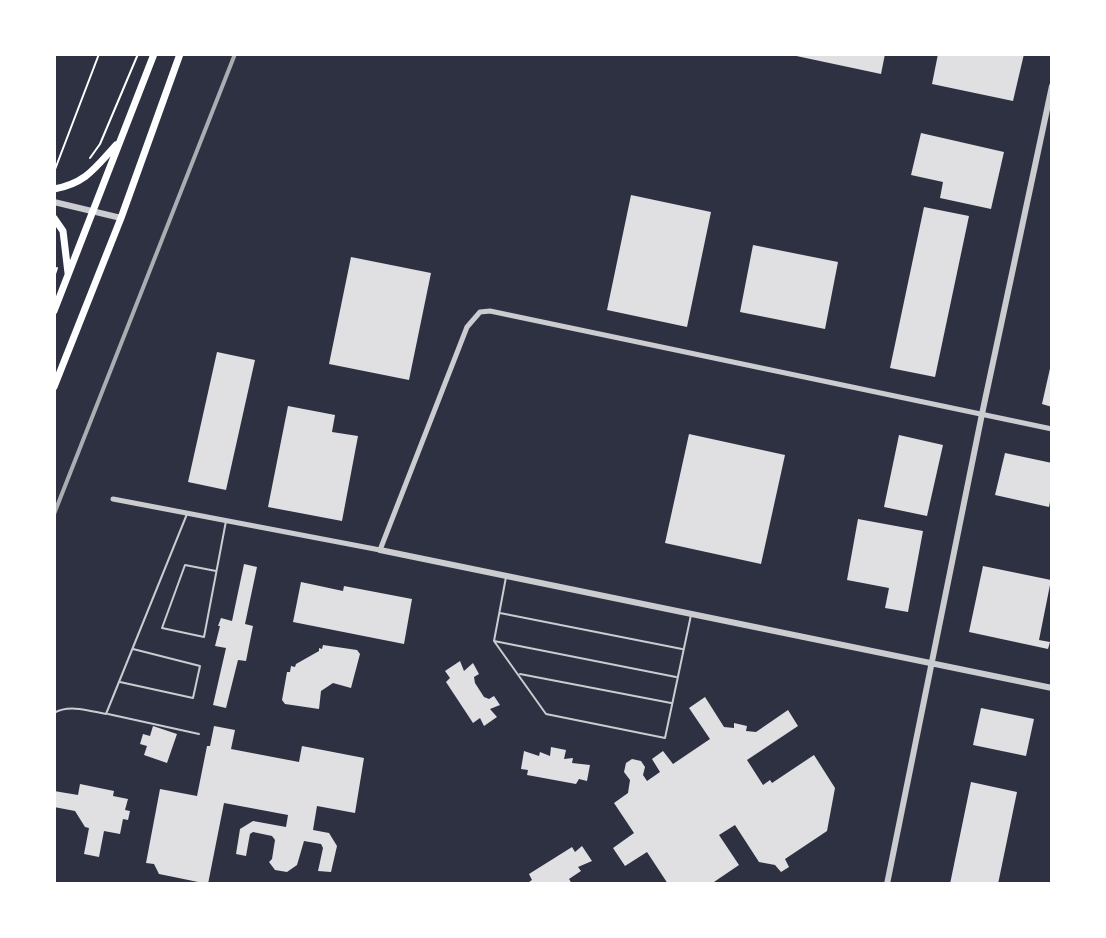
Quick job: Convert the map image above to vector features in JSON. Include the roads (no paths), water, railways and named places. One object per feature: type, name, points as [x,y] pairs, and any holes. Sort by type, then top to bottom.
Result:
[{"type":"main road","points":[[54,311],[154,54]]},
{"type":"main road","points":[[54,387],[121,218],[180,54]]},
{"type":"main road","points":[[54,189],[73,184],[91,174],[120,141]]},
{"type":"main road","points":[[54,218],[63,231],[68,275]]},
{"type":"street","points":[[887,884],[1052,86]]},
{"type":"street","points":[[54,202],[121,218]]},
{"type":"street","points":[[380,550],[467,327],[480,312],[501,312],[1052,429]]},
{"type":"street","points":[[113,499],[380,550],[1052,688]]},
{"type":"lane","points":[[106,714],[187,513]]},
{"type":"lane","points":[[216,571],[185,565],[162,628],[204,637],[226,520]]},
{"type":"lane","points":[[506,576],[494,641],[546,714],[665,738],[691,613]]},
{"type":"lane","points":[[499,613],[683,650]]},
{"type":"lane","points":[[494,641],[678,677]]},
{"type":"lane","points":[[119,682],[193,698],[200,666],[133,649]]},
{"type":"lane","points":[[519,674],[672,704]]},
{"type":"lane","points":[[54,713],[61,709],[77,709],[199,734]]},
{"type":"railway","points":[[54,514],[235,54]]}]
